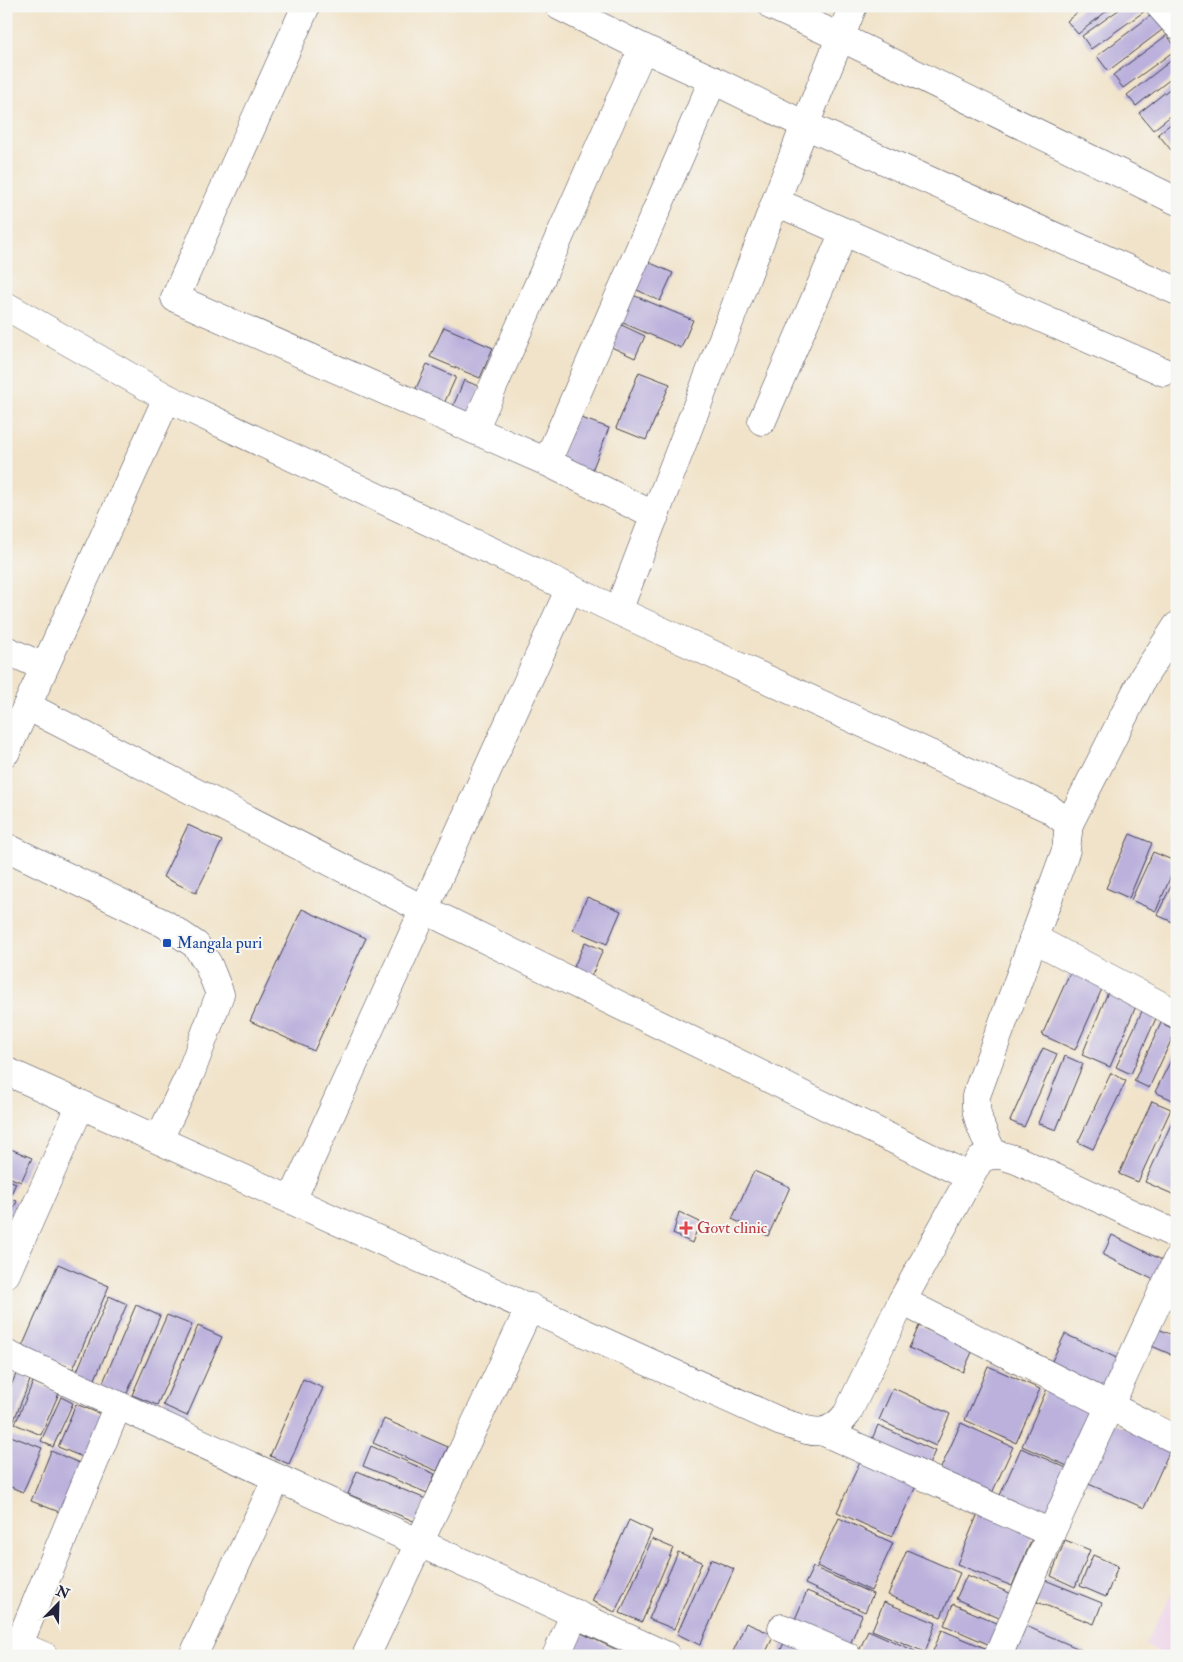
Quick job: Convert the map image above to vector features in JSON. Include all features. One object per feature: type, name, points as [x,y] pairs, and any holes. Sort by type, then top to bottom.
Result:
[{"type":"street","points":[[306,6],[175,298],[547,462],[655,516]]},
{"type":"street","points":[[560,6],[643,48],[805,125],[1177,291]]},
{"type":"street","points":[[772,6],[840,37],[1177,201]]},
{"type":"street","points":[[618,611],[805,125],[854,6]]},
{"type":"street","points":[[1160,6],[1177,26]]},
{"type":"street","points":[[474,430],[643,48]]},
{"type":"street","points":[[547,462],[713,80]]},
{"type":"street","points":[[776,202],[1164,372]]},
{"type":"street","points":[[762,421],[844,232]]},
{"type":"street","points":[[6,306],[167,398],[618,611],[1050,809],[1069,824]]},
{"type":"street","points":[[6,752],[167,398]]},
{"type":"street","points":[[292,1200],[570,588]]},
{"type":"street","points":[[993,1154],[978,1118],[975,1105],[976,1096],[1066,850],[1069,824],[1144,676],[1177,626]]},
{"type":"street","points":[[6,650],[44,667]]},
{"type":"street","points":[[27,706],[424,908],[970,1177]]},
{"type":"street","points":[[6,847],[165,924],[196,945],[208,964],[220,994],[191,1072],[159,1139]]},
{"type":"street","points":[[1033,938],[1177,1014]]},
{"type":"street","points":[[6,1071],[781,1422],[814,1432],[824,1432],[834,1428],[847,1414],[902,1301],[979,1160],[985,1156],[993,1154],[1007,1156],[1177,1235]]},
{"type":"street","points":[[6,1274],[81,1104]]},
{"type":"street","points":[[998,1656],[1177,1260]]},
{"type":"street","points":[[902,1301],[1177,1440]]},
{"type":"street","points":[[366,1656],[530,1307]]},
{"type":"street","points":[[6,1354],[667,1656]]},
{"type":"street","points":[[44,1656],[13,1647],[118,1405]]},
{"type":"street","points":[[824,1432],[1052,1533]]},
{"type":"street","points":[[193,1656],[277,1478]]},
{"type":"street","points":[[556,1656],[575,1614]]},
{"type":"street","points":[[782,1628],[847,1656]]},
{"type":"shaded area","points":[[1177,1584],[1177,1656],[1166,1656],[1145,1645]]},
{"type":"building","points":[[1085,6],[1113,6],[1078,34],[1067,21]]},
{"type":"building","points":[[1124,6],[1152,6],[1091,49],[1082,36]]},
{"type":"building","points":[[1154,13],[1166,27],[1108,71],[1097,56]]},
{"type":"building","points":[[1167,35],[1177,49],[1123,88],[1113,75]]},
{"type":"building","points":[[1177,56],[1177,74],[1136,106],[1127,95]]},
{"type":"building","points":[[1177,83],[1177,111],[1153,130],[1139,113]]},
{"type":"building","points":[[1177,119],[1177,146],[1171,150],[1158,134]]},
{"type":"building","points":[[646,261],[673,273],[660,301],[633,288]]},
{"type":"building","points":[[628,293],[693,320],[681,348],[616,320]]},
{"type":"building","points":[[615,322],[645,336],[635,358],[605,344]]},
{"type":"building","points":[[444,327],[493,348],[480,378],[430,357]]},
{"type":"building","points":[[427,364],[456,377],[442,408],[413,395]]},
{"type":"building","points":[[639,372],[670,384],[646,440],[616,428]]},
{"type":"building","points":[[464,380],[480,387],[468,418],[451,411]]},
{"type":"building","points":[[576,416],[609,428],[591,473],[559,461]]},
{"type":"building","points":[[188,825],[222,841],[196,893],[163,877]]},
{"type":"building","points":[[1130,834],[1152,843],[1129,898],[1106,888]]},
{"type":"building","points":[[1153,852],[1177,862],[1156,911],[1131,900]]},
{"type":"building","points":[[1177,874],[1177,924],[1157,915]]},
{"type":"building","points":[[587,897],[621,911],[607,944],[573,930]]},
{"type":"building","points":[[302,909],[366,938],[314,1051],[250,1021]]},
{"type":"building","points":[[585,942],[603,950],[587,986],[569,978]]},
{"type":"building","points":[[1072,968],[1105,982],[1075,1050],[1042,1035]]},
{"type":"building","points":[[1110,987],[1139,999],[1110,1067],[1082,1055]]},
{"type":"building","points":[[1143,1009],[1157,1016],[1131,1074],[1116,1067]]},
{"type":"building","points":[[1161,1023],[1176,1030],[1149,1088],[1134,1081]]},
{"type":"building","points":[[1043,1048],[1057,1054],[1024,1127],[1010,1121]]},
{"type":"building","points":[[1177,1048],[1177,1102],[1155,1092]]},
{"type":"building","points":[[1065,1056],[1083,1064],[1056,1130],[1038,1123]]},
{"type":"building","points":[[1111,1073],[1126,1081],[1093,1149],[1078,1142]]},
{"type":"building","points":[[1152,1101],[1171,1109],[1138,1182],[1119,1174]]},
{"type":"building","points":[[1177,1111],[1177,1196],[1145,1182]]},
{"type":"building","points":[[6,1147],[32,1158],[21,1182],[6,1176]]},
{"type":"building","points":[[754,1171],[790,1187],[768,1236],[732,1219]]},
{"type":"building","points":[[6,1179],[16,1183],[10,1196],[6,1194]]},
{"type":"building","points":[[6,1197],[17,1201],[10,1217],[6,1215]]},
{"type":"building","name":"Govt clinic","points":[[679,1212],[700,1222],[692,1243],[673,1234]]},
{"type":"building","points":[[1112,1235],[1168,1263],[1158,1282],[1103,1255]]},
{"type":"building","points":[[58,1264],[109,1286],[73,1369],[22,1347]]},
{"type":"building","points":[[109,1296],[127,1304],[92,1386],[74,1378]]},
{"type":"building","points":[[136,1305],[160,1316],[125,1398],[101,1387]]},
{"type":"building","points":[[167,1315],[192,1325],[157,1405],[132,1395]]},
{"type":"building","points":[[198,1326],[222,1337],[187,1416],[163,1405]]},
{"type":"building","points":[[919,1326],[973,1350],[963,1372],[909,1348]]},
{"type":"building","points":[[1154,1327],[1177,1337],[1177,1357],[1147,1344]]},
{"type":"building","points":[[1065,1334],[1121,1360],[1105,1394],[1049,1367]]},
{"type":"building","points":[[988,1366],[1040,1389],[1016,1443],[965,1420]]},
{"type":"building","points":[[17,1372],[31,1378],[12,1425],[6,1422],[6,1397]]},
{"type":"building","points":[[303,1379],[323,1388],[289,1464],[270,1456]]},
{"type":"building","points":[[33,1382],[59,1393],[41,1435],[15,1424]]},
{"type":"building","points":[[1049,1384],[1101,1407],[1074,1469],[1022,1446]]},
{"type":"building","points":[[893,1388],[950,1414],[936,1446],[879,1420]]},
{"type":"building","points":[[61,1397],[73,1403],[53,1447],[41,1441]]},
{"type":"building","points":[[76,1404],[108,1417],[90,1460],[58,1447]]},
{"type":"building","points":[[384,1419],[448,1447],[437,1471],[373,1443]]},
{"type":"building","points":[[1111,1422],[1171,1448],[1144,1508],[1084,1482]]},
{"type":"building","points":[[961,1423],[1013,1447],[988,1502],[936,1479]]},
{"type":"building","points":[[878,1425],[935,1451],[927,1469],[870,1444]]},
{"type":"building","points":[[8,1435],[42,1448],[23,1492],[6,1485],[6,1440]]},
{"type":"building","points":[[371,1446],[435,1474],[427,1493],[363,1466]]},
{"type":"building","points":[[1021,1448],[1073,1471],[1049,1525],[997,1502]]},
{"type":"building","points":[[51,1451],[82,1464],[62,1513],[31,1501]]},
{"type":"building","points":[[862,1458],[917,1484],[892,1537],[837,1512]]},
{"type":"building","points":[[357,1471],[426,1499],[416,1522],[348,1494]]},
{"type":"building","points":[[979,1511],[1034,1534],[1012,1586],[957,1564]]},
{"type":"building","points":[[839,1518],[893,1543],[871,1591],[817,1566]]},
{"type":"building","points":[[629,1520],[652,1531],[615,1612],[592,1601]]},
{"type":"building","points":[[652,1539],[673,1548],[642,1622],[620,1613]]},
{"type":"building","points":[[1065,1540],[1090,1550],[1075,1587],[1051,1576]]},
{"type":"building","points":[[907,1550],[960,1573],[941,1617],[888,1595]]},
{"type":"building","points":[[678,1552],[702,1562],[674,1629],[649,1619]]},
{"type":"building","points":[[1093,1555],[1118,1566],[1106,1597],[1080,1586]]},
{"type":"building","points":[[711,1559],[734,1569],[700,1645],[677,1634]]},
{"type":"building","points":[[813,1567],[873,1594],[865,1612],[805,1584]]},
{"type":"building","points":[[967,1575],[1019,1597],[1008,1622],[956,1599]]},
{"type":"building","points":[[1045,1580],[1102,1603],[1094,1624],[1037,1602]]},
{"type":"building","points":[[807,1591],[862,1615],[849,1647],[793,1624]]},
{"type":"building","points":[[884,1602],[936,1623],[925,1652],[872,1630]]},
{"type":"building","points":[[953,1604],[1006,1627],[997,1648],[944,1625]]},
{"type":"building","points":[[746,1623],[774,1635],[764,1656],[731,1656]]},
{"type":"building","points":[[1026,1626],[1084,1651],[1082,1656],[1023,1656],[1015,1652]]},
{"type":"building","points":[[868,1630],[926,1656],[857,1656]]},
{"type":"building","points":[[942,1630],[997,1653],[995,1656],[944,1656],[933,1651]]},
{"type":"building","points":[[579,1632],[630,1656],[568,1656]]},
{"type":"building","points":[[788,1634],[835,1656],[778,1656]]},
{"type":"place","name":"Mangala puri","points":[[167,943]]},
{"type":"place","name":"Govt clinic","points":[[686,1228]]}]
